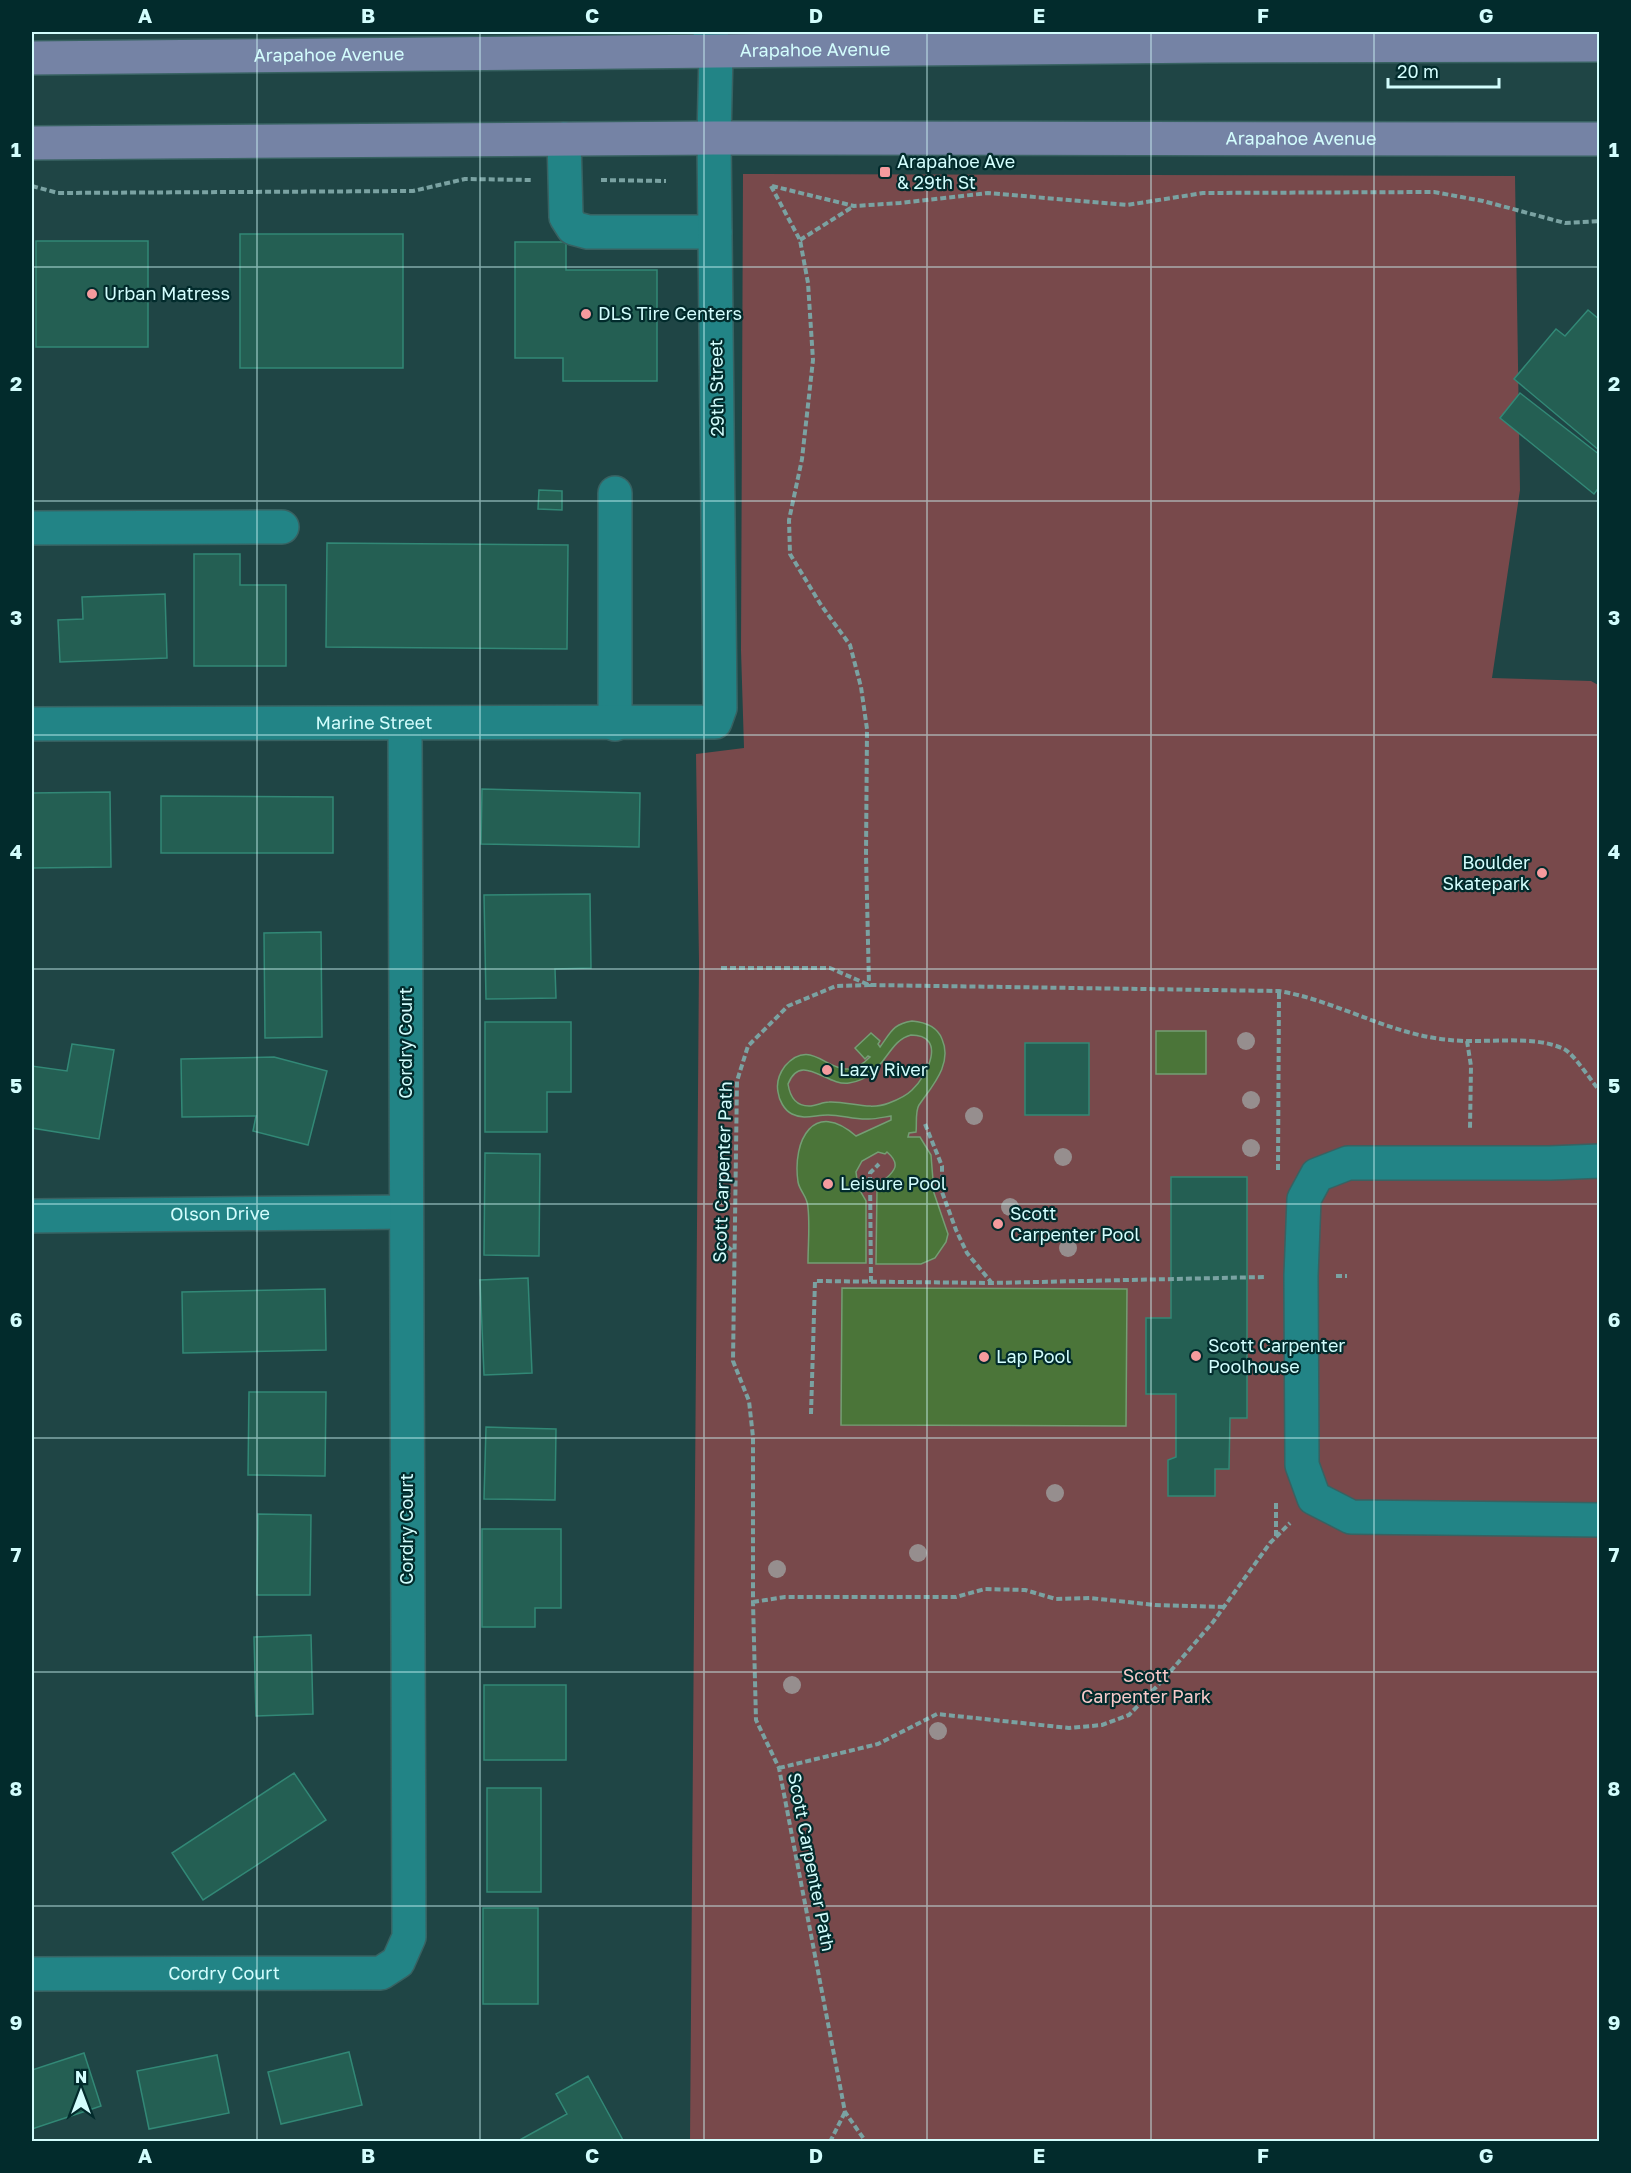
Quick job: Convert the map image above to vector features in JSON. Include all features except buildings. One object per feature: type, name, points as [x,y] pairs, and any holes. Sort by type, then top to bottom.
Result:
[{"type":"main road","points":[[1537,46],[1599,32]]},
{"type":"main road","name":"Arapahoe Avenue","points":[[32,58],[716,38],[1209,46],[1599,45]]},
{"type":"main road","name":"Arapahoe Avenue","points":[[32,143],[714,138],[1599,139]]},
{"type":"main road","points":[[1543,139],[1599,161]]},
{"type":"street","name":"29th Street","points":[[715,722],[720,708],[714,138],[716,38]]},
{"type":"street","points":[[564,139],[566,218],[573,228],[588,232],[715,232]]},
{"type":"street","points":[[615,493],[615,724]]},
{"type":"street","points":[[32,528],[282,527]]},
{"type":"street","name":"Marine Street","points":[[32,724],[715,722]]},
{"type":"street","name":"Cordry Court","points":[[32,1974],[381,1973],[399,1962],[409,1937],[405,724]]},
{"type":"street","points":[[1599,1161],[1550,1163],[1348,1162],[1317,1175],[1304,1200],[1301,1276],[1302,1466],[1314,1498],[1351,1517],[1599,1520]]},
{"type":"street","name":"Olson Drive","points":[[32,1216],[406,1212]]},
{"type":"path","points":[[32,186],[58,193],[413,191],[465,179],[666,181]]},
{"type":"path","points":[[721,968],[830,968],[869,985],[866,855],[867,729],[861,687],[850,645],[821,605],[790,554],[789,520],[802,459],[813,360],[807,283],[800,240],[771,186],[854,206],[988,194],[1127,205],[1203,194],[1434,192],[1483,201],[1565,223],[1599,221]]},
{"type":"path","points":[[800,240],[854,206]]},
{"type":"path","name":"Scott Carpenter Path","points":[[866,2142],[845,2112],[779,1768],[756,1720],[753,1437],[749,1401],[733,1361],[737,1081],[748,1046],[788,1006],[836,986],[1279,991],[1301,994],[1382,1025],[1429,1038],[1452,1041],[1540,1042],[1566,1050],[1599,1091]]},
{"type":"path","points":[[925,1124],[942,1166],[942,1192],[956,1230],[967,1253],[991,1283]]},
{"type":"path","points":[[872,1282],[870,1173],[879,1164]]},
{"type":"path","points":[[720,1241],[734,1252]]},
{"type":"path","points":[[811,1414],[815,1281],[991,1283],[1347,1276]]},
{"type":"path","points":[[779,1768],[878,1744],[937,1714],[1069,1728],[1102,1725],[1130,1715],[1163,1680],[1224,1607],[1270,1543],[1314,1498]]},
{"type":"path","points":[[753,1602],[785,1597],[956,1597],[985,1589],[1025,1590],[1056,1599],[1090,1598],[1155,1605],[1224,1607]]},
{"type":"path","points":[[830,2142],[845,2112]]},
{"type":"green space","name":"Scott Carpenter Park","points":[[743,174],[1515,176],[1520,490],[1492,678],[1591,681],[1600,686],[1599,2141],[690,2142],[699,962],[696,754],[744,748],[741,650]]},
{"type":"shaded area","points":[[912,1021],[921,1022],[933,1028],[940,1035],[945,1048],[940,1074],[918,1108],[916,1132],[909,1133],[908,1137],[920,1137],[931,1155],[934,1193],[948,1234],[946,1242],[935,1258],[921,1264],[876,1264],[877,1188],[895,1168],[893,1158],[887,1152],[885,1154],[878,1152],[862,1161],[856,1172],[858,1187],[866,1201],[866,1263],[808,1263],[808,1204],[800,1189],[797,1166],[803,1139],[809,1129],[818,1123],[828,1122],[841,1126],[856,1136],[891,1120],[891,1116],[864,1119],[833,1115],[796,1116],[787,1110],[781,1101],[777,1088],[780,1075],[785,1066],[796,1057],[807,1055],[836,1067],[846,1069],[857,1067],[870,1057],[865,1059],[855,1048],[871,1033],[880,1041],[878,1044],[880,1047],[893,1030],[901,1024]],"holes":[[[911,1035],[929,1041],[931,1048],[928,1066],[912,1090],[895,1101],[874,1106],[836,1102],[806,1106],[798,1103],[790,1093],[788,1084],[793,1075],[800,1070],[807,1070],[841,1083],[861,1080],[878,1067],[896,1044],[903,1039]]]},
{"type":"shaded area","points":[[1156,1031],[1206,1031],[1206,1074],[1156,1074]]},
{"type":"shaded area","name":"Lap Pool","points":[[842,1288],[1127,1289],[1126,1426],[841,1425]]},
{"type":"place","name":"Arapahoe Ave & 29th St","points":[[885,172]]},
{"type":"place","name":"Urban Matress","points":[[92,294]]},
{"type":"place","name":"DLS Tire Centers","points":[[586,314]]},
{"type":"place","name":"Boulder Skatepark","points":[[1542,873]]},
{"type":"place","name":"Lazy River","points":[[827,1070]]},
{"type":"place","name":"Leisure Pool","points":[[828,1184]]},
{"type":"place","name":"Scott Carpenter Pool","points":[[998,1224]]},
{"type":"place","name":"Scott Carpenter Poolhouse","points":[[1196,1356]]},
{"type":"place","name":"Lap Pool","points":[[984,1357]]}]
